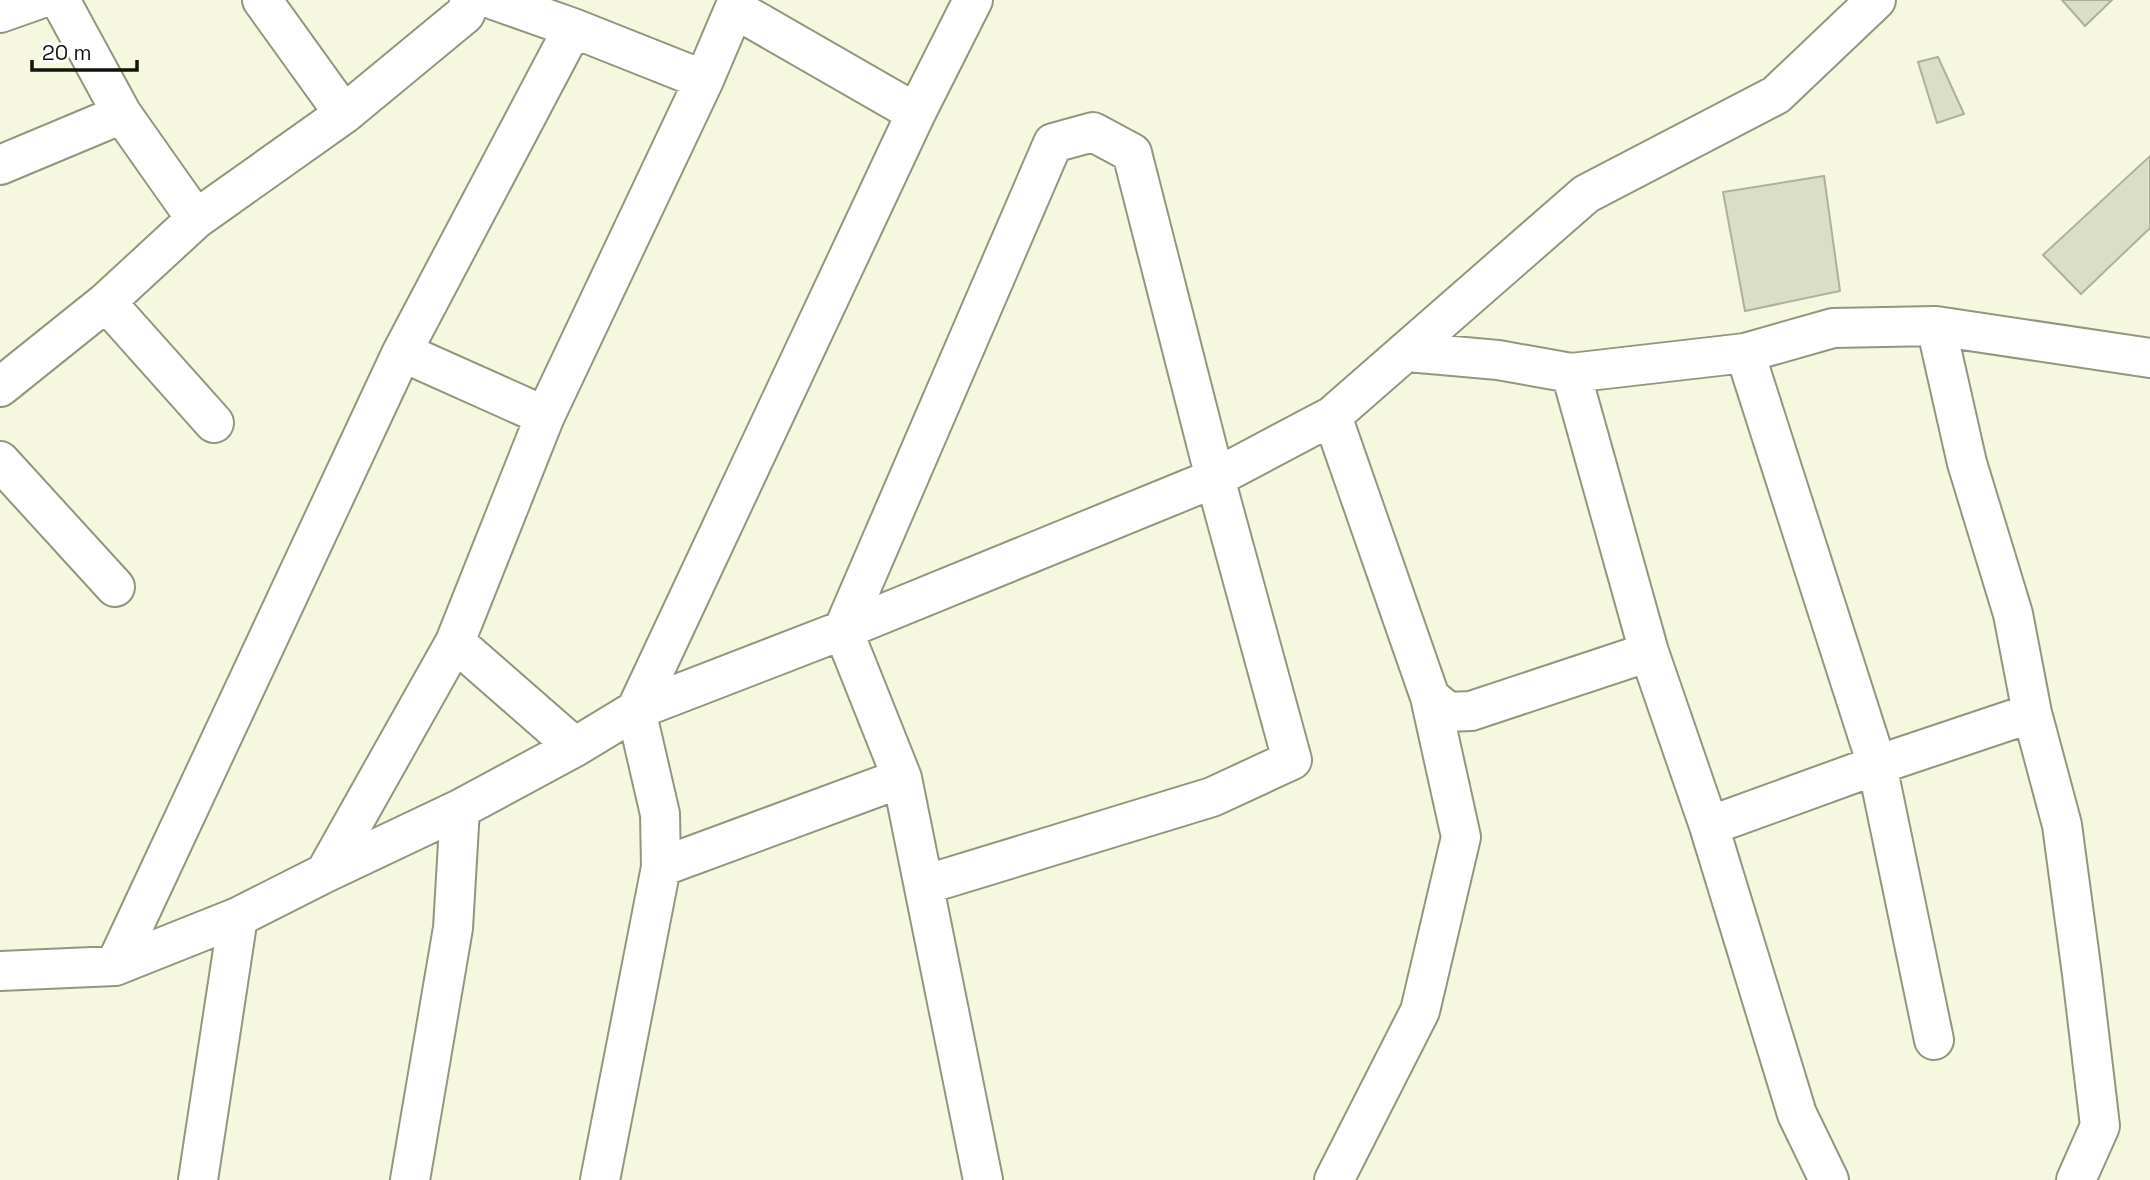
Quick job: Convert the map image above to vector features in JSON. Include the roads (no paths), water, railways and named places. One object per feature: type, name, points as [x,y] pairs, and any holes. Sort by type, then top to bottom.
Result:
[{"type":"street","points":[[0,13],[37,0]]},
{"type":"street","points":[[60,0],[122,114],[196,219]]},
{"type":"street","points":[[262,0],[344,114]]},
{"type":"street","points":[[0,387],[106,302],[196,219],[344,114],[465,14],[471,0]]},
{"type":"street","points":[[494,0],[704,80]]},
{"type":"street","points":[[600,1180],[661,867],[660,814],[636,710],[916,113],[973,0]]},
{"type":"street","points":[[0,971],[115,966],[238,917],[460,808],[576,747],[636,710],[843,630],[1215,478],[1332,416],[1586,194],[1776,96],[1876,0]]},
{"type":"street","points":[[325,873],[456,642],[545,416],[737,5],[916,113]]},
{"type":"street","points":[[115,966],[402,352],[573,28]]},
{"type":"street","points":[[0,165],[122,114]]},
{"type":"street","points":[[924,885],[1212,797],[1292,760],[1215,478],[1132,153],[1093,132],[1053,143],[843,630],[902,778],[983,1180]]},
{"type":"street","points":[[106,302],[214,423]]},
{"type":"street","points":[[1408,352],[1498,360],[1571,373],[1745,353],[1833,328],[1936,326],[2150,358]]},
{"type":"street","points":[[1936,326],[1967,463],[2013,614],[2032,713],[2062,825],[2100,1126],[2076,1180]]},
{"type":"street","points":[[402,352],[545,416]]},
{"type":"street","points":[[1745,353],[1877,765],[1934,1040]]},
{"type":"street","points":[[1571,373],[1649,652],[1709,826],[1797,1114],[1829,1180]]},
{"type":"street","points":[[1332,416],[1430,696],[1461,837],[1420,1011],[1334,1180]]},
{"type":"street","points":[[0,461],[115,587]]},
{"type":"street","points":[[456,642],[576,747]]},
{"type":"street","points":[[1430,696],[1448,712],[1471,711],[1649,652]]},
{"type":"street","points":[[1709,826],[1877,765],[2032,713]]},
{"type":"street","points":[[661,867],[902,778]]},
{"type":"street","points":[[410,1180],[453,928],[460,808]]},
{"type":"street","points":[[198,1180],[238,917]]}]
